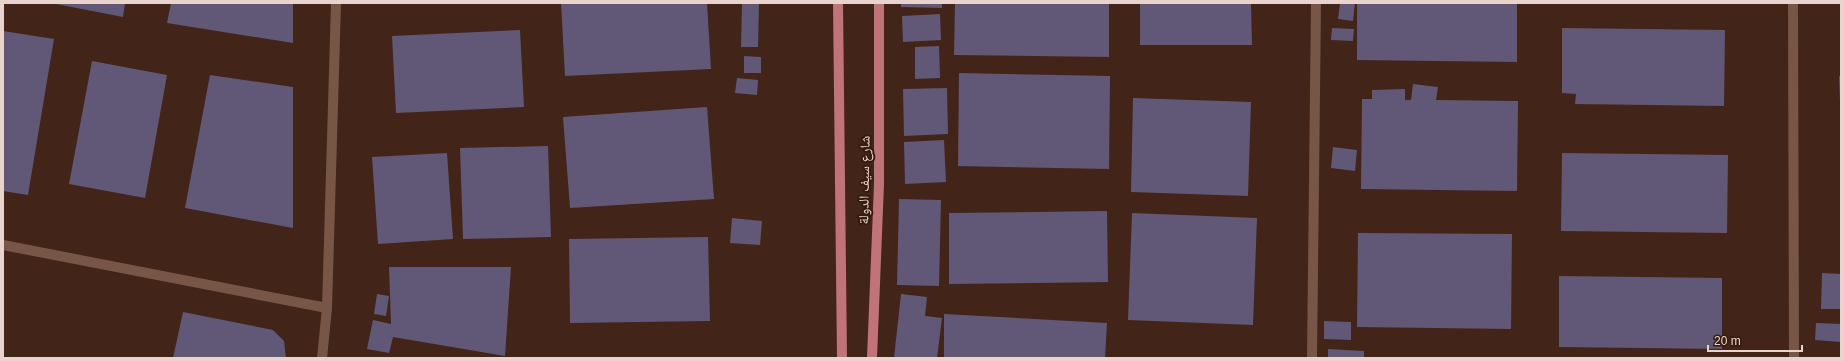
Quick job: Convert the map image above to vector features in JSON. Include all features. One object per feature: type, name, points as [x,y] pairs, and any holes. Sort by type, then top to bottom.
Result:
[{"type":"main road","name":"شارع سيف الدولة","points":[[838,3],[842,358]]},
{"type":"main road","name":"شارع سيف الدولة","points":[[872,358],[879,184],[879,3]]},
{"type":"street","points":[[322,358],[327,308],[336,3]]},
{"type":"street","points":[[1312,358],[1316,3]]},
{"type":"street","points":[[1793,3],[1794,358]]},
{"type":"street","points":[[3,245],[327,308]]},
{"type":"building","points":[[51,3],[125,3],[123,17]]},
{"type":"building","points":[[171,3],[293,3],[293,43],[167,23]]},
{"type":"building","points":[[561,3],[707,3],[711,69],[565,76]]},
{"type":"building","points":[[742,3],[759,3],[758,47],[741,47]]},
{"type":"building","points":[[901,3],[942,3],[942,8],[901,7]]},
{"type":"building","points":[[955,3],[1109,3],[1109,57],[954,55]]},
{"type":"building","points":[[1140,3],[1251,3],[1252,45],[1140,45]]},
{"type":"building","points":[[1340,3],[1355,3],[1353,21],[1338,19]]},
{"type":"building","points":[[1357,3],[1517,3],[1517,62],[1357,60]]},
{"type":"building","points":[[940,14],[941,40],[903,42],[902,16]]},
{"type":"building","points":[[1332,28],[1354,29],[1353,41],[1331,40]]},
{"type":"building","points":[[1562,28],[1725,30],[1724,106],[1575,104],[1576,94],[1562,93]]},
{"type":"building","points":[[520,30],[524,107],[396,113],[392,36]]},
{"type":"building","points":[[3,31],[54,39],[28,195],[3,191]]},
{"type":"building","points":[[939,46],[940,78],[915,79],[915,47]]},
{"type":"building","points":[[744,56],[761,57],[761,73],[744,73]]},
{"type":"building","points":[[92,61],[167,75],[145,198],[69,184]]},
{"type":"building","points":[[959,73],[1110,76],[1109,169],[958,166]]},
{"type":"building","points":[[210,75],[293,87],[293,228],[185,208]]},
{"type":"building","points":[[1839,76],[1841,76],[1841,101],[1840,101]]},
{"type":"building","points":[[737,78],[758,80],[757,95],[735,93]]},
{"type":"building","points":[[1413,84],[1438,87],[1436,100],[1518,101],[1517,191],[1361,189],[1362,99],[1372,99],[1372,90],[1405,89],[1405,100],[1411,100]]},
{"type":"building","points":[[947,88],[948,134],[904,136],[903,89]]},
{"type":"building","points":[[1133,98],[1251,102],[1248,196],[1131,192]]},
{"type":"building","points":[[707,107],[714,199],[570,208],[563,117]]},
{"type":"building","points":[[944,140],[946,182],[905,184],[904,142]]},
{"type":"building","points":[[548,146],[551,237],[463,239],[460,148]]},
{"type":"building","points":[[1333,147],[1357,150],[1355,171],[1331,168]]},
{"type":"building","points":[[447,153],[453,239],[378,244],[372,157]]},
{"type":"building","points":[[1562,153],[1728,155],[1727,233],[1561,231]]},
{"type":"building","points":[[899,199],[941,200],[939,286],[897,285]]},
{"type":"building","points":[[1107,211],[1108,282],[949,284],[949,213]]},
{"type":"building","points":[[1132,213],[1257,218],[1253,325],[1128,320]]},
{"type":"building","points":[[732,218],[762,221],[760,245],[730,243]]},
{"type":"building","points":[[1358,233],[1512,234],[1511,329],[1357,327]]},
{"type":"building","points":[[708,237],[710,321],[570,323],[569,239]]},
{"type":"building","points":[[389,267],[511,267],[505,356],[393,337],[389,353],[367,349],[373,320],[391,324]]},
{"type":"building","points":[[1822,273],[1841,274],[1841,309],[1821,309]]},
{"type":"building","points":[[1559,276],[1722,278],[1722,349],[1559,347]]},
{"type":"building","points":[[377,294],[389,296],[386,316],[374,314]]},
{"type":"building","points":[[901,294],[927,297],[925,316],[942,318],[937,358],[894,358]]},
{"type":"building","points":[[183,312],[273,330],[284,341],[286,358],[173,358]]},
{"type":"building","points":[[944,314],[1107,323],[1105,358],[944,358]]},
{"type":"building","points":[[1324,321],[1351,322],[1351,340],[1324,339]]},
{"type":"building","points":[[1816,323],[1841,324],[1841,342],[1815,340]]},
{"type":"building","points":[[1328,349],[1364,351],[1364,358],[1328,358]]}]
